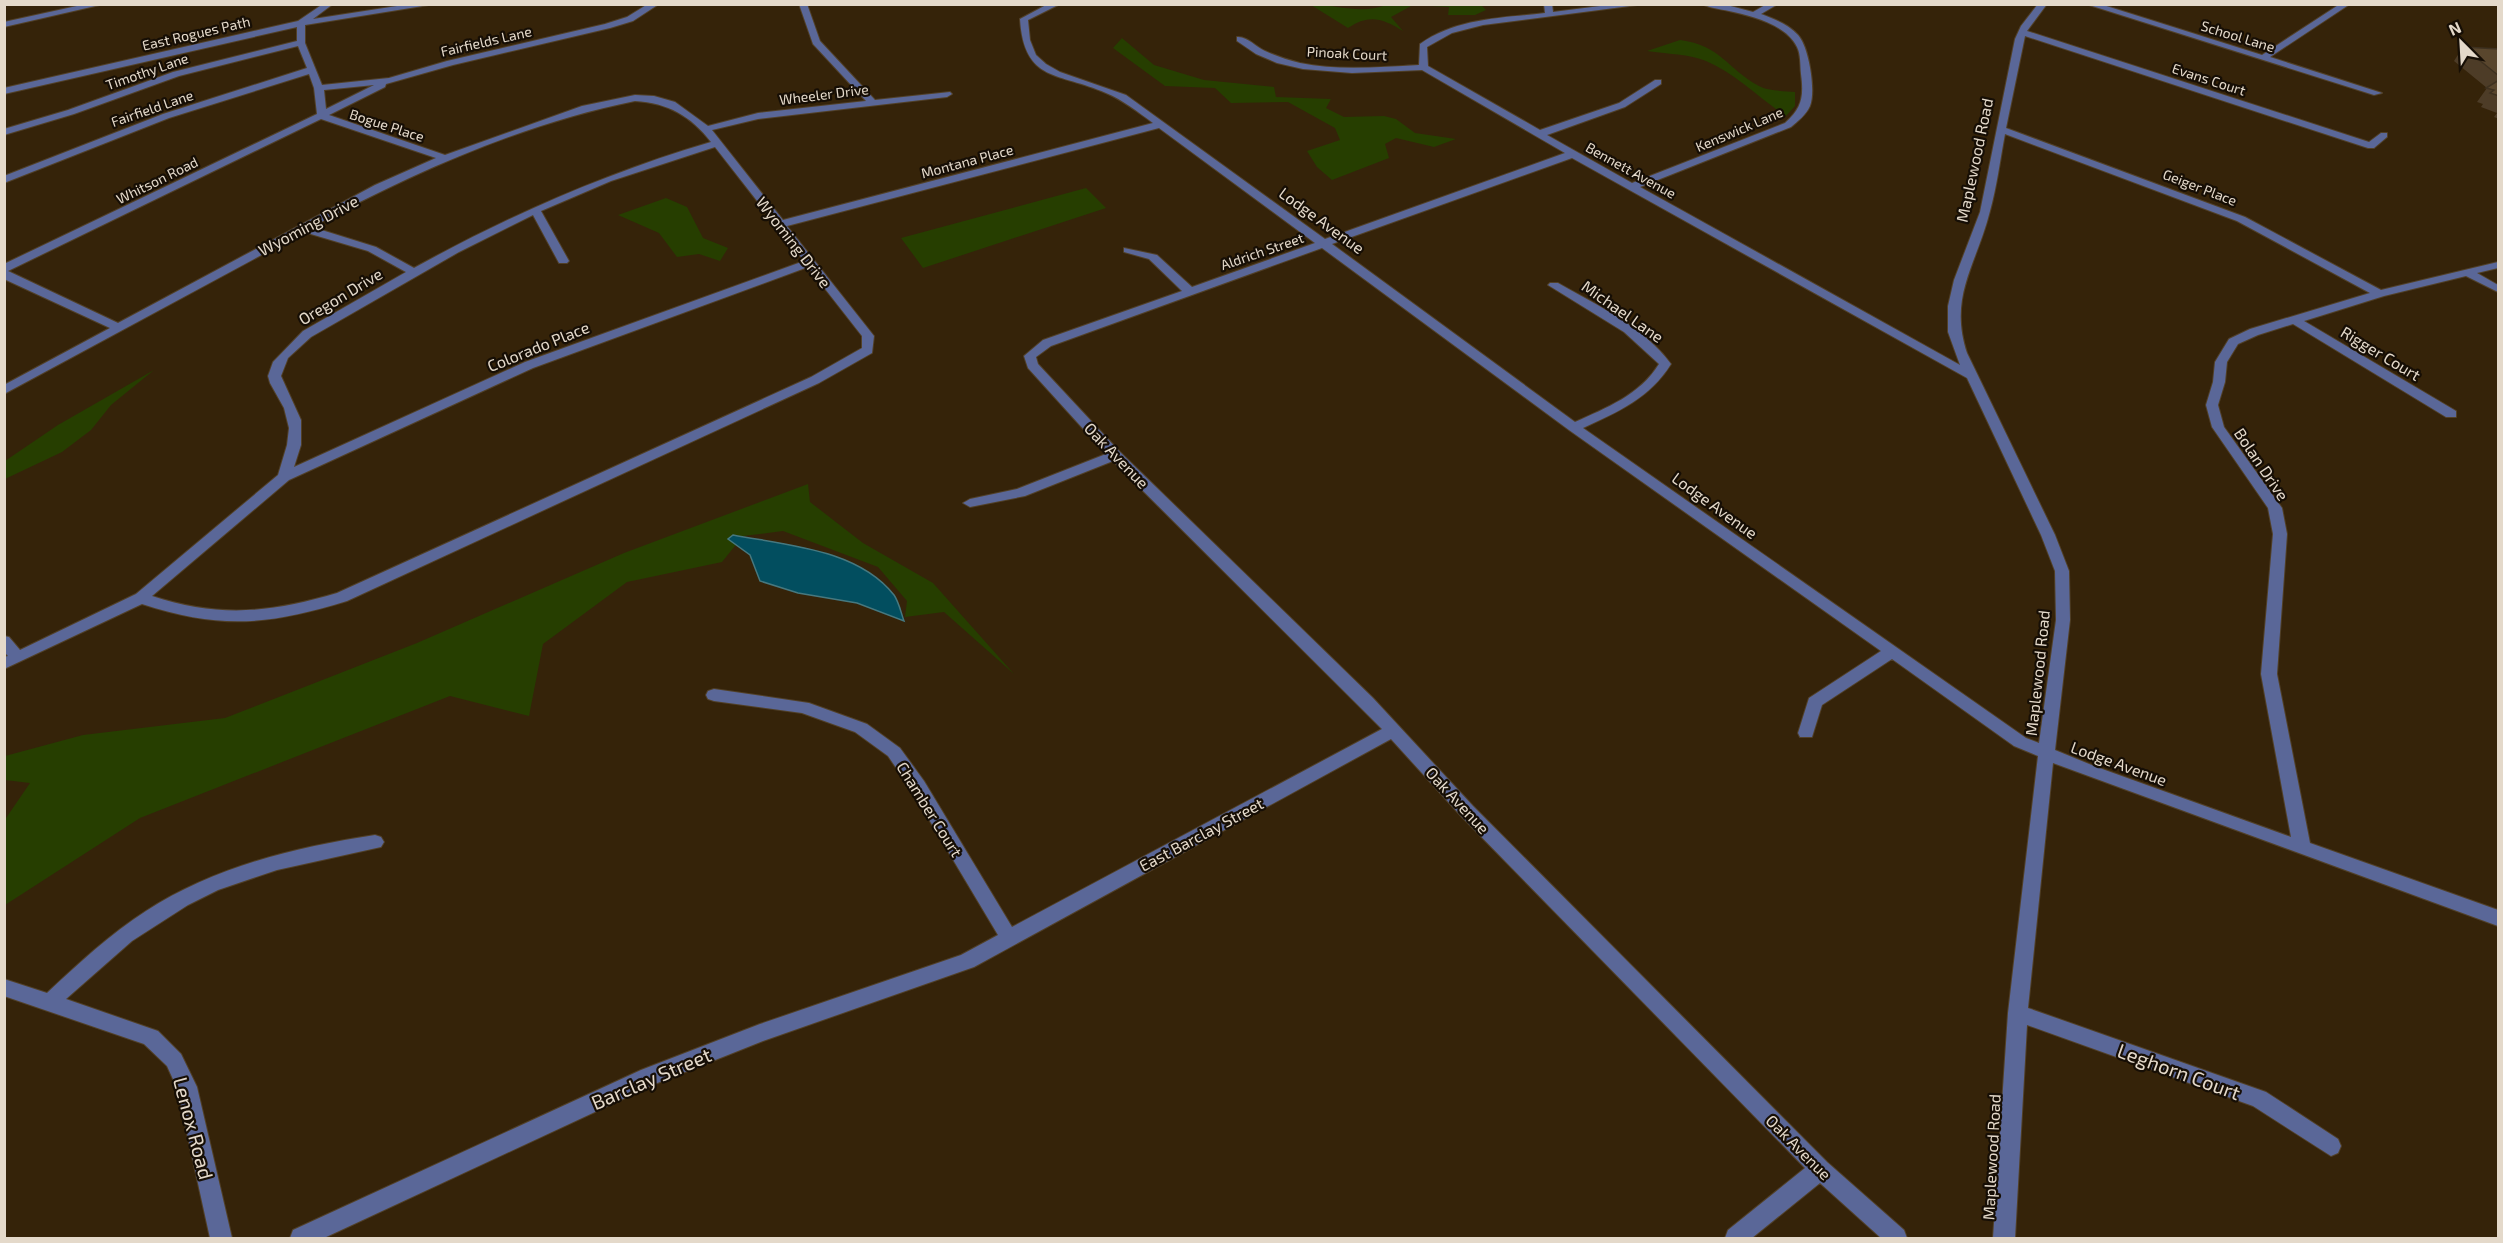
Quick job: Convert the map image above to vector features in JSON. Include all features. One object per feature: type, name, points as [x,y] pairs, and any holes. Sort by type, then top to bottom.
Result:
[{"type":"street","points":[[4,26],[100,4]]},
{"type":"street","points":[[322,115],[320,87],[301,44],[301,23],[329,4]]},
{"type":"street","name":"East Rogues Path","points":[[4,91],[301,23],[431,4]]},
{"type":"street","name":"Fairfields Lane","points":[[320,87],[390,81],[450,63],[607,26],[630,19],[655,4]]},
{"type":"street","points":[[803,4],[816,42],[871,101]]},
{"type":"street","name":"Lodge Avenue","points":[[1056,4],[1024,19],[1025,44],[1032,59],[1045,69],[1108,89],[1574,427],[1890,653],[2020,742],[2047,755],[2499,918]]},
{"type":"street","points":[[1424,67],[1423,46],[1433,37],[1447,31],[1548,10],[1641,4]]},
{"type":"street","points":[[1706,4],[1754,15],[1774,4]]},
{"type":"street","name":"Maplewood Road","points":[[2004,1239],[2018,1014],[2036,835],[2063,620],[2062,571],[2048,535],[1970,375],[1954,332],[1954,306],[1960,280],[1985,212],[2000,129],[2022,32],[2043,4]]},
{"type":"street","name":"School Lane","points":[[2090,4],[2377,93]]},
{"type":"street","points":[[2263,58],[2346,4]]},
{"type":"street","name":"Kenswick Lane","points":[[1633,186],[1770,134],[1788,125],[1802,114],[1808,101],[1801,45],[1782,28],[1754,15]]},
{"type":"street","name":"Evans Court","points":[[2022,32],[2371,146],[2384,135]]},
{"type":"street","name":"Pinoak Court","points":[[1240,39],[1255,51],[1303,65],[1351,69],[1424,67]]},
{"type":"street","name":"Timothy Lane","points":[[4,132],[70,112],[176,74],[301,44]]},
{"type":"street","name":"Bennett Avenue","points":[[1424,67],[1573,154],[1970,375]]},
{"type":"street","name":"Fairfield Lane","points":[[4,180],[166,116],[311,70]]},
{"type":"street","name":"Whitson Road","points":[[4,272],[390,81]]},
{"type":"street","points":[[1539,134],[1622,105],[1658,82]]},
{"type":"street","name":"Wheeler Drive","points":[[706,129],[758,116],[871,101],[947,94]]},
{"type":"street","name":"Wyoming Drive","points":[[4,390],[379,187],[445,158],[585,108],[634,98],[654,99],[672,104],[690,115],[706,129],[868,336],[868,350],[841,366],[342,597],[298,611],[255,617],[211,618],[173,610],[141,598]]},
{"type":"street","name":"Bogue Place","points":[[322,115],[327,119],[445,158]]},
{"type":"street","name":"Montana Place","points":[[782,224],[1158,124]]},
{"type":"street","name":"Geiger Place","points":[[2000,129],[2241,219],[2380,294]]},
{"type":"street","name":"Oregon Drive","points":[[284,477],[294,450],[295,430],[293,413],[276,382],[276,367],[287,351],[307,334],[495,227],[644,165],[716,144]]},
{"type":"street","name":"Aldrich Street","points":[[1030,356],[1047,343],[1189,291],[1326,245],[1573,154]]},
{"type":"street","points":[[535,209],[563,261]]},
{"type":"street","points":[[303,228],[372,249],[414,272]]},
{"type":"street","points":[[1128,250],[1153,257],[1189,291]]},
{"type":"street","name":"Colorado Place","points":[[284,477],[529,365],[810,263]]},
{"type":"street","name":"Bolan Drive","points":[[2301,847],[2269,674],[2280,534],[2275,508],[2218,427],[2212,405],[2219,382],[2221,362],[2233,342],[2254,332],[2380,294],[2499,265]]},
{"type":"street","points":[[4,272],[119,328]]},
{"type":"street","points":[[2468,273],[2499,289]]},
{"type":"street","name":"Michael Lane","points":[[1554,285],[1630,332],[1655,350],[1665,364],[1657,380],[1635,396],[1574,427]]},
{"type":"street","name":"Rigger Court","points":[[2294,320],[2451,414]]},
{"type":"street","name":"Oak Avenue","points":[[1030,356],[1032,365],[1038,373],[1115,455],[1394,731],[1467,811],[1820,1169],[1896,1239]]},
{"type":"street","points":[[970,503],[1020,493],[1115,455]]},
{"type":"street","points":[[4,641],[12,661],[141,598],[284,477]]},
{"type":"street","points":[[1806,733],[1815,702],[1890,653]]},
{"type":"street","name":"Chamber Court","points":[[714,695],[803,707],[861,728],[894,752],[918,786],[1009,938]]},
{"type":"street","name":"East Barclay Street","points":[[1009,938],[1394,731]]},
{"type":"street","points":[[50,1002],[127,934],[159,913],[267,864],[325,849],[375,842]]},
{"type":"street","name":"Barclay Street","points":[[300,1239],[648,1077],[760,1033],[967,961],[1009,938]]},
{"type":"street","name":"Lenox Road","points":[[4,987],[151,1037],[174,1060],[187,1088],[221,1239]]},
{"type":"street","name":"Leghorn Court","points":[[2018,1014],[2259,1099],[2331,1146]]},
{"type":"street","points":[[1736,1239],[1820,1169]]},
{"type":"green space","points":[[1311,5],[1367,9],[1386,5],[1413,5],[1391,17],[1403,31],[1376,19],[1362,21],[1348,28]]},
{"type":"green space","points":[[1413,5],[1481,5],[1486,10],[1475,15],[1448,15],[1449,7]]},
{"type":"green space","points":[[1122,38],[1154,65],[1204,80],[1274,87],[1276,97],[1331,99],[1326,108],[1344,117],[1384,116],[1396,119],[1415,133],[1456,139],[1434,147],[1396,138],[1385,144],[1389,158],[1332,180],[1317,167],[1307,151],[1340,140],[1335,128],[1288,102],[1231,103],[1215,88],[1165,86],[1113,48]]},
{"type":"green space","points":[[1680,40],[1715,52],[1763,88],[1795,92],[1795,106],[1786,116],[1717,66],[1700,59],[1647,51]]},
{"type":"green space","points":[[1086,188],[1106,208],[923,268],[901,238]]},
{"type":"green space","points":[[666,198],[687,207],[703,238],[728,248],[720,261],[699,254],[677,257],[659,233],[618,215]]},
{"type":"green space","points":[[154,370],[111,405],[91,430],[62,452],[5,479],[5,461],[58,425]]},
{"type":"green space","points":[[808,484],[810,502],[863,543],[933,583],[1014,674],[944,612],[905,617],[907,601],[878,567],[783,531],[743,536],[722,562],[627,582],[543,644],[529,716],[450,696],[140,818],[5,905],[4,821],[30,783],[5,780],[5,756],[83,735],[225,718],[417,643],[624,553]]},
{"type":"water","points":[[733,535],[798,546],[841,558],[861,568],[879,580],[894,595],[904,621],[857,603],[798,593],[760,581],[750,555],[728,539]]},
{"type":"building","points":[[2463,47],[2499,49],[2499,76]]},
{"type":"building","points":[[2499,80],[2499,96],[2490,93],[2494,90],[2486,88]]}]
